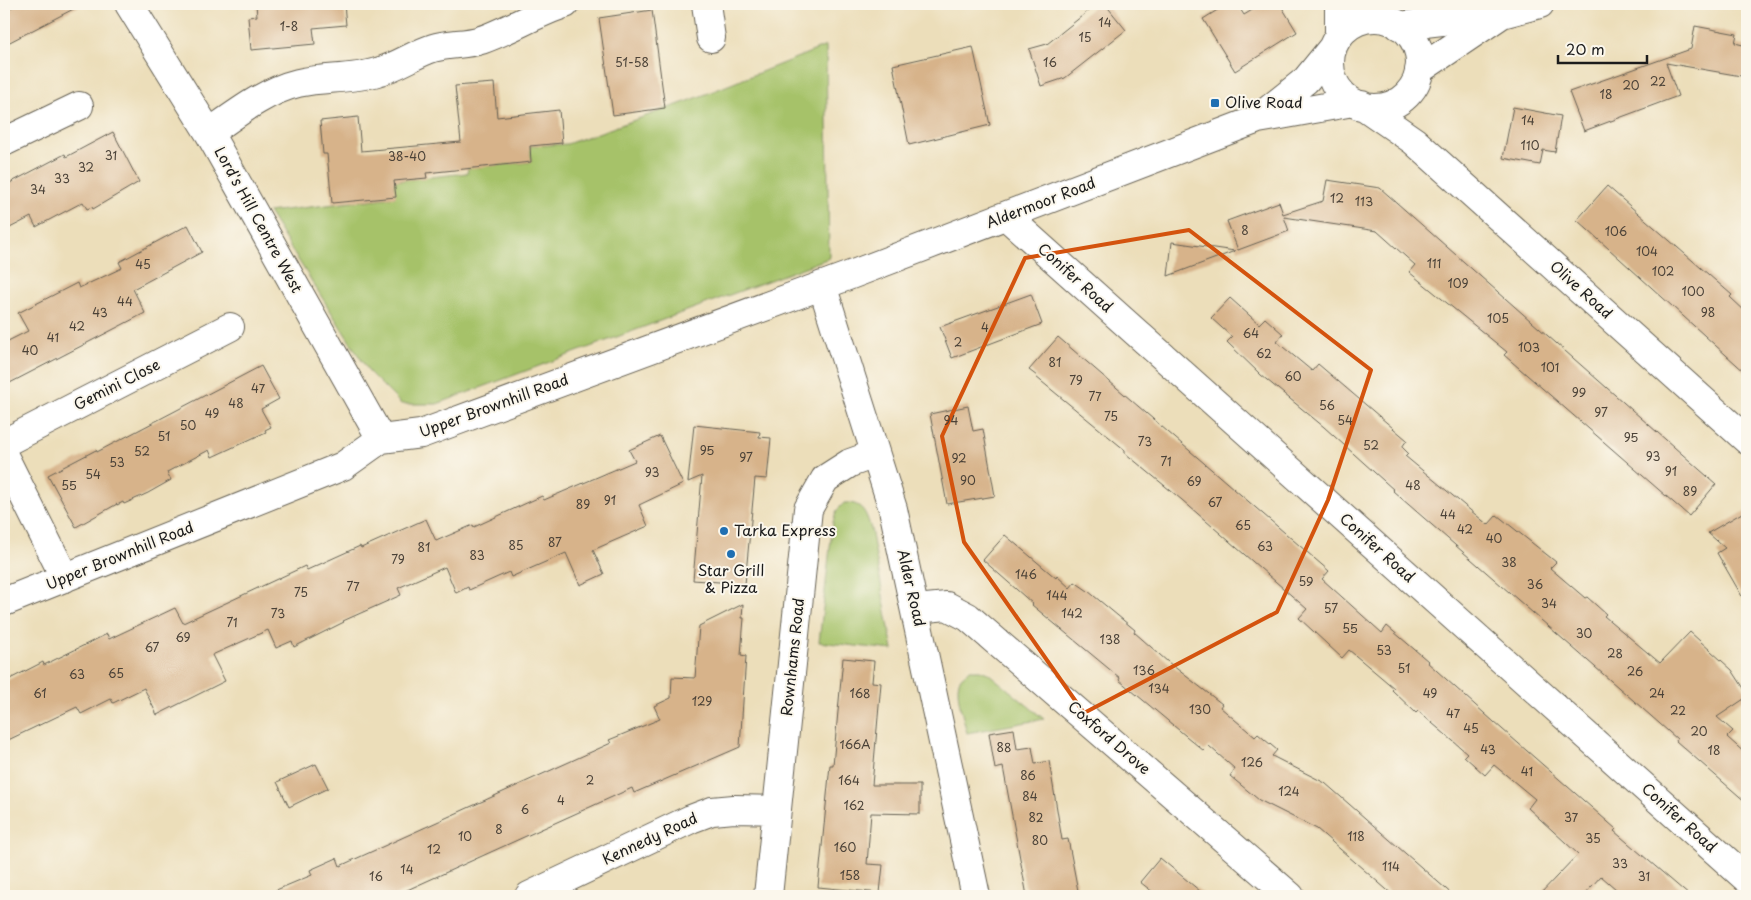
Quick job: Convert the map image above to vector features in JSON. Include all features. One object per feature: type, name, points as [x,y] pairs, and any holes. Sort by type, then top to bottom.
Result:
[{"type":"street","name":"Lord's Hill Centre West","points":[[129,4],[208,133],[381,439]]},
{"type":"street","points":[[208,133],[236,113],[298,83],[363,76],[378,72],[431,48],[467,44],[480,40],[565,4]]},
{"type":"street","points":[[706,4],[711,38]]},
{"type":"street","points":[[1339,4],[1336,42],[1330,58],[1333,79],[1344,96],[1357,104],[1376,107],[1391,104],[1404,97],[1416,78],[1502,14]]},
{"type":"street","points":[[1336,42],[1348,27],[1361,20],[1387,16],[1502,14],[1540,4]]},
{"type":"street","points":[[1387,16],[1407,32],[1418,50],[1420,60],[1416,78],[1414,141]]},
{"type":"street","name":"Aldermoor Road","points":[[1258,119],[1306,80],[1336,42]]},
{"type":"street","name":"Aldermoor Road","points":[[822,285],[1258,119],[1357,104]]},
{"type":"street","name":"Olive Road","points":[[1357,104],[1414,141],[1747,440]]},
{"type":"street","points":[[4,142],[79,106]]},
{"type":"street","name":"Conifer Road","points":[[1006,216],[1747,879]]},
{"type":"street","name":"Upper Brownhill Road","points":[[4,602],[343,466],[381,439],[421,434],[822,285]]},
{"type":"street","name":"Alder Road","points":[[822,285],[893,509],[976,896]]},
{"type":"street","name":"Gemini Close","points":[[4,443],[230,327]]},
{"type":"street","name":"Rownhams Road","points":[[768,896],[808,509],[824,479],[850,463],[875,454]]},
{"type":"street","points":[[4,456],[65,578]]},
{"type":"street","name":"Coxford Drove","points":[[916,610],[947,606],[968,617],[1290,896]]},
{"type":"street","name":"Kennedy Road","points":[[529,896],[691,819],[712,811],[734,809],[777,810]]},
{"type":"highlighted area","points":[[1189,230],[1371,370],[1328,500],[1277,612],[1084,713],[964,542],[942,436],[1025,258]]},
{"type":"green space","points":[[826,46],[829,258],[437,404],[401,404],[369,372],[268,212],[395,197],[394,181],[467,173],[468,168],[531,162],[530,146],[567,144],[691,100]]},
{"type":"green space","points":[[844,503],[856,504],[860,507],[865,513],[871,529],[893,650],[819,642],[833,522],[837,510]]},
{"type":"green space","points":[[970,670],[980,670],[988,673],[1044,719],[967,733],[959,700],[958,686],[961,678]]},
{"type":"building","points":[[18,4],[83,4],[4,45],[4,11]]},
{"type":"building","points":[[256,4],[344,4],[346,25],[313,28],[315,44],[251,50],[248,17],[257,16]]},
{"type":"building","points":[[1097,4],[1105,4],[1126,30],[1065,78],[1041,86],[1029,49],[1047,44]]},
{"type":"building","points":[[1227,4],[1237,4],[1244,15],[1262,4],[1280,4],[1297,32],[1235,71],[1203,19]]},
{"type":"building","points":[[652,10],[665,108],[613,115],[599,18]]},
{"type":"building","points":[[1695,26],[1737,34],[1735,43],[1747,46],[1747,77],[1666,63],[1678,96],[1584,131],[1569,92],[1691,49]]},
{"type":"building","points":[[973,47],[990,125],[909,145],[893,65]]},
{"type":"building","points":[[494,83],[497,117],[559,110],[562,143],[530,146],[531,162],[426,173],[427,178],[394,181],[396,197],[332,203],[327,154],[323,154],[320,121],[358,117],[361,151],[461,142],[455,86]]},
{"type":"building","points":[[1513,107],[1561,116],[1555,152],[1543,150],[1540,165],[1503,158]]},
{"type":"building","points":[[113,132],[139,182],[93,209],[92,207],[87,209],[83,202],[36,227],[31,217],[4,231],[4,186],[65,154],[66,157]]},
{"type":"building","points":[[1327,180],[1380,188],[1716,484],[1689,516],[1504,355],[1507,352],[1409,272],[1415,265],[1377,231],[1284,217],[1289,231],[1238,250],[1227,221],[1279,202],[1283,214],[1323,201]]},
{"type":"building","points":[[1607,186],[1732,295],[1730,297],[1747,313],[1747,374],[1577,220]]},
{"type":"building","points":[[188,225],[202,252],[133,289],[145,313],[4,386],[4,343],[28,331],[18,313],[77,283],[79,288],[122,268],[119,262]]},
{"type":"building","points":[[1172,242],[1235,251],[1168,276]]},
{"type":"building","points":[[1031,294],[1042,324],[952,358],[940,327]]},
{"type":"building","points":[[1230,298],[1259,324],[1265,318],[1283,334],[1277,342],[1312,371],[1318,364],[1407,440],[1402,447],[1408,453],[1405,456],[1488,525],[1497,515],[1556,562],[1550,568],[1585,598],[1587,597],[1606,614],[1604,616],[1660,663],[1690,632],[1732,670],[1747,693],[1747,697],[1717,717],[1733,731],[1727,737],[1747,755],[1747,803],[1676,741],[1677,739],[1634,701],[1393,491],[1324,427],[1261,375],[1227,342],[1232,337],[1211,318]]},
{"type":"building","points":[[1058,337],[1329,571],[1322,579],[1382,633],[1387,626],[1616,829],[1614,831],[1690,896],[1624,896],[1601,876],[1583,896],[1538,896],[1578,854],[1528,808],[1535,799],[1494,765],[1485,775],[1464,756],[1467,753],[1418,711],[1416,713],[1392,690],[1394,688],[1349,650],[1342,658],[1299,618],[1307,609],[1125,453],[1125,450],[1036,377],[1029,370]]},
{"type":"building","points":[[261,366],[279,399],[261,409],[271,427],[265,430],[266,432],[212,457],[209,450],[167,472],[171,480],[124,504],[123,502],[117,504],[76,527],[48,475],[96,450],[97,452]]},
{"type":"building","points":[[968,406],[973,431],[983,429],[995,496],[947,504],[930,414]]},
{"type":"building","points":[[694,425],[760,432],[759,437],[771,438],[767,479],[755,478],[745,584],[693,580],[702,476],[688,482]]},
{"type":"building","points":[[660,436],[683,484],[639,505],[648,526],[593,550],[604,574],[580,585],[566,553],[511,577],[509,572],[469,590],[468,587],[456,593],[445,567],[398,588],[401,595],[343,621],[294,647],[292,641],[276,648],[268,630],[212,655],[225,681],[157,715],[144,688],[113,703],[111,699],[81,714],[77,707],[4,742],[4,682],[43,662],[44,665],[107,634],[109,639],[175,608],[183,623],[305,566],[307,570],[426,519],[436,541],[473,525],[474,527],[542,496],[544,500],[635,461],[629,450]]},
{"type":"building","points":[[1747,510],[1747,605],[1717,553],[1725,548],[1708,533]]},
{"type":"building","points":[[1005,535],[1070,588],[1075,582],[1088,591],[1135,630],[1134,632],[1168,662],[1222,704],[1220,707],[1255,737],[1258,734],[1277,750],[1272,756],[1325,783],[1454,896],[1394,896],[1317,829],[1259,800],[1230,776],[1235,769],[1209,746],[1204,751],[1032,605],[983,560]]},
{"type":"building","points":[[743,604],[742,618],[744,618],[741,655],[746,656],[740,747],[634,793],[632,788],[394,896],[262,896],[312,875],[310,870],[337,858],[340,866],[611,743],[609,740],[660,719],[654,706],[671,698],[672,677],[695,678],[699,626]]},
{"type":"building","points":[[843,658],[874,661],[872,682],[881,683],[872,785],[920,785],[920,814],[871,813],[867,864],[883,865],[880,893],[818,887],[830,765],[833,765]]},
{"type":"building","points":[[1014,729],[1017,749],[1032,747],[1035,764],[1049,761],[1062,840],[1068,839],[1079,896],[1027,896],[1003,767],[995,769],[989,733]]},
{"type":"building","points":[[316,764],[328,788],[289,807],[277,782]]},
{"type":"building","points":[[1160,858],[1206,896],[1158,896],[1140,882]]},
{"type":"place","name":"Olive Road","points":[[1215,103]]},
{"type":"place","name":"Tarka Express","points":[[724,531]]},
{"type":"place","name":"Star Grill & Pizza","points":[[731,554]]}]
